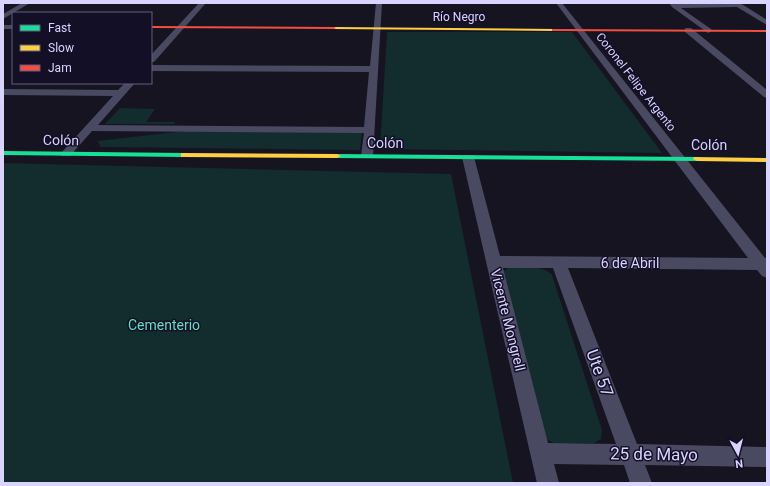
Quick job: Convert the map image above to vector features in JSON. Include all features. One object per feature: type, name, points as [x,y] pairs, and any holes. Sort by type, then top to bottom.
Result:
[{"type":"street","points":[[3,17],[27,3]]},
{"type":"street","points":[[152,59],[203,3]]},
{"type":"street","points":[[367,156],[379,3]]},
{"type":"street","name":"Coronel Felipe Argento","points":[[558,3],[765,267]]},
{"type":"street","points":[[672,4],[737,4],[767,23]]},
{"type":"street","points":[[672,4],[708,31]]},
{"type":"street","name":"Río Negro","points":[[152,27],[767,31]]},
{"type":"street","points":[[688,30],[767,95]]},
{"type":"street","points":[[152,68],[374,70]]},
{"type":"street","points":[[4,92],[15,84]]},
{"type":"street","points":[[66,154],[129,84]]},
{"type":"street","points":[[4,92],[121,93]]},
{"type":"street","points":[[90,128],[369,130]]},
{"type":"street","name":"Colón","points":[[3,153],[767,160]]},
{"type":"street","name":"Vicente Mongrell","points":[[468,157],[548,483]]},
{"type":"street","name":"6 de Abril","points":[[494,262],[765,267]]},
{"type":"street","name":"Ute 57","points":[[559,263],[641,483]]},
{"type":"street","name":"25 de Mayo","points":[[540,453],[767,456]]},
{"type":"green space","points":[[387,32],[572,32],[662,153],[380,149]]},
{"type":"green space","points":[[120,108],[155,109],[146,122],[175,122],[174,124],[105,124]]},
{"type":"green space","points":[[185,131],[362,132],[360,150],[101,147],[97,141]]},
{"type":"green space","name":"Cementerio","points":[[3,163],[451,174],[513,483],[3,483]]},
{"type":"green space","points":[[508,268],[537,268],[543,269],[552,275],[602,430],[601,439],[594,443],[554,443],[544,438],[503,272]]},
{"type":"traffic: fast","points":[[3,153],[184,155]]},
{"type":"traffic: fast","points":[[337,156],[697,159]]},
{"type":"traffic: slow","points":[[334,28],[554,30]]},
{"type":"traffic: slow","points":[[184,155],[337,156]]},
{"type":"traffic: slow","points":[[697,159],[767,160]]},
{"type":"traffic: jam","points":[[152,27],[334,28]]},
{"type":"traffic: jam","points":[[554,30],[767,31]]}]
